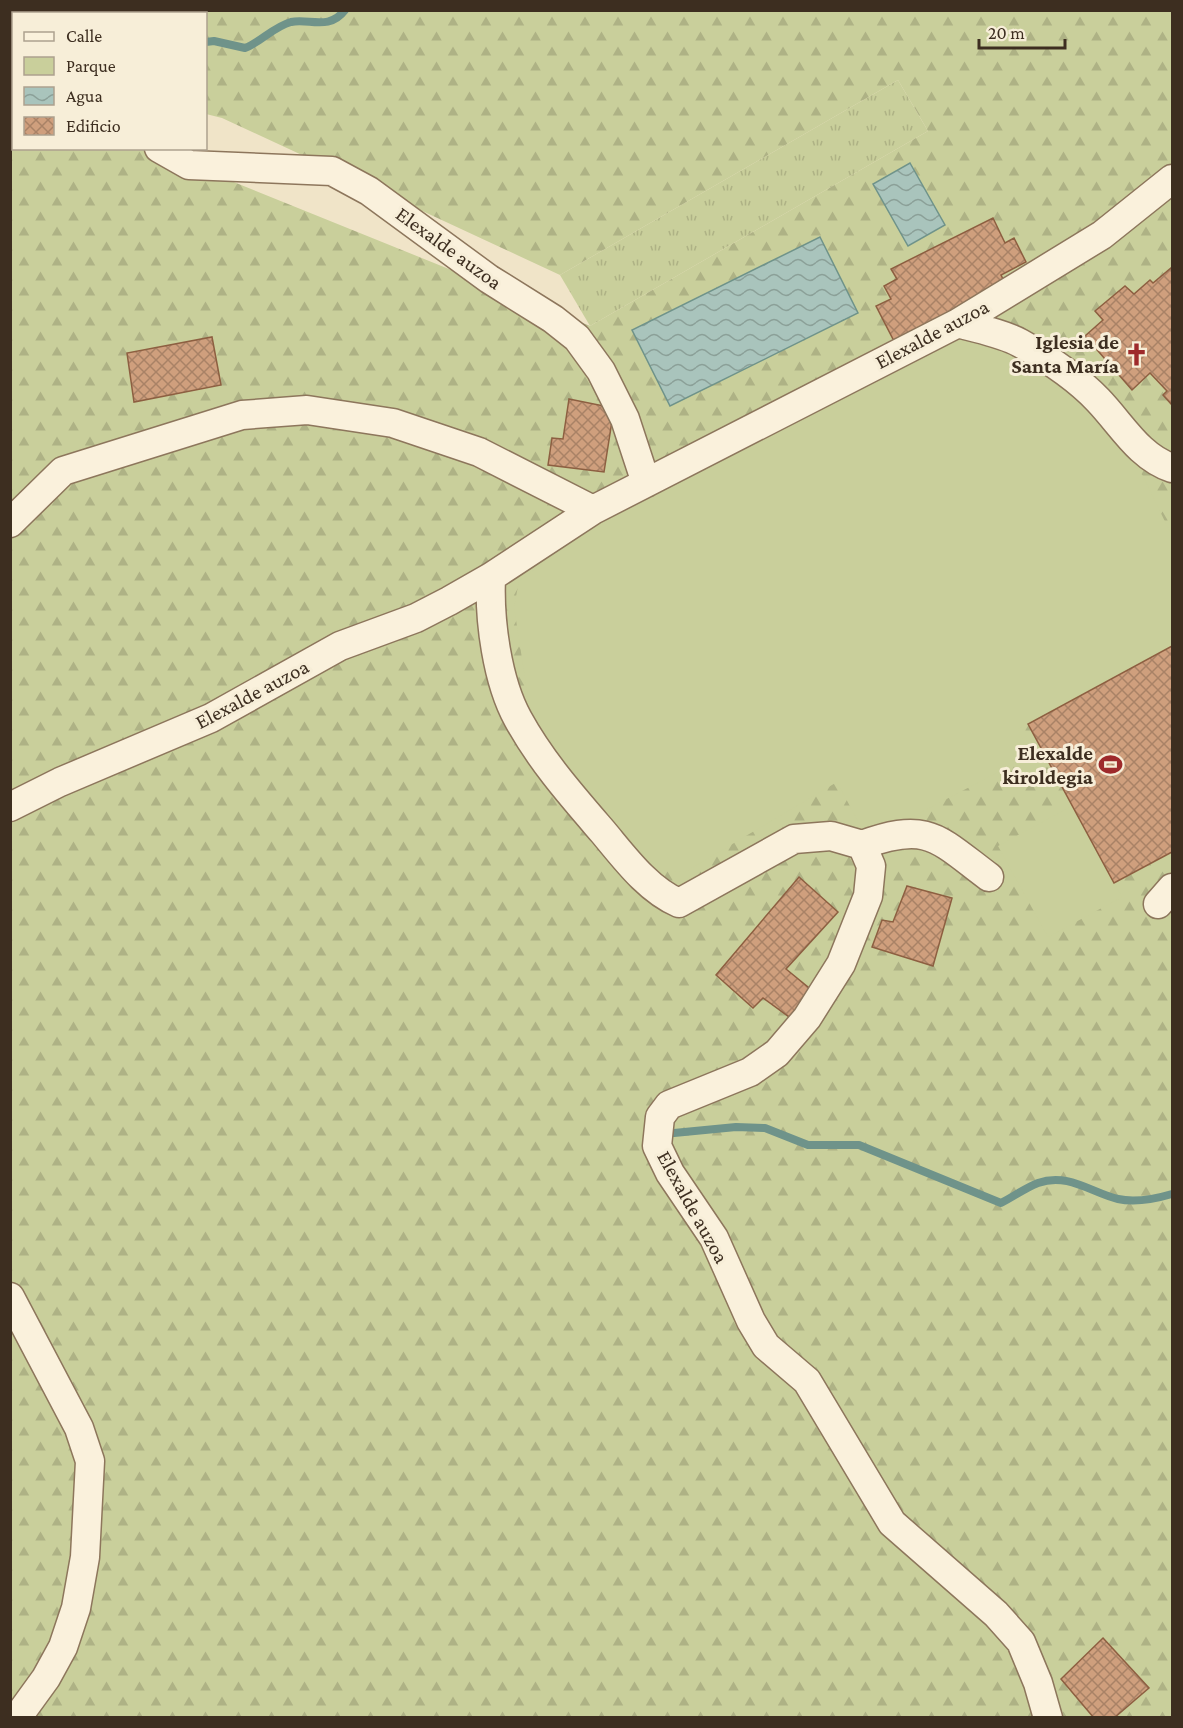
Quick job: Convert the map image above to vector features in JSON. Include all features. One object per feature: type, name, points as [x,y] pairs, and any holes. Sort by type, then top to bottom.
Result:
[{"type":"street","name":"Elexalde auzoa","points":[[163,150],[189,165],[332,171],[369,191],[489,279],[553,319],[577,338],[601,371],[625,418],[646,483]]},
{"type":"street","name":"Elexalde auzoa","points":[[10,807],[60,782],[211,718],[340,646],[417,618],[491,577],[593,510],[958,323],[1102,236],[1173,179]]},
{"type":"street","points":[[958,323],[1018,342],[1069,375],[1098,400],[1130,438],[1158,463],[1173,468]]},
{"type":"street","points":[[10,523],[63,471],[242,416],[307,410],[393,423],[479,452],[593,510]]},
{"type":"street","points":[[491,577],[490,611],[504,678],[517,717],[558,779],[631,866],[670,899],[679,903],[704,891],[794,839],[831,836],[862,845],[885,837],[914,832],[940,840],[989,877]]},
{"type":"street","name":"Elexalde auzoa","points":[[862,845],[871,866],[868,896],[841,964],[807,1018],[777,1053],[750,1072],[669,1105],[660,1117],[657,1146],[670,1173],[714,1238],[751,1321],[766,1346],[807,1381],[892,1523],[996,1614],[1021,1642],[1038,1683],[1047,1718]]},
{"type":"street","points":[[10,1297],[79,1428],[90,1461],[85,1557],[75,1608],[63,1647],[46,1678],[17,1718]]},
{"type":"green space","points":[[11,11],[1172,11],[1172,1717],[11,1717],[11,91],[12,150],[154,150],[590,326],[928,131],[898,80],[560,275],[222,118],[207,114],[207,12],[12,12],[11,69]]},
{"type":"green space","points":[[898,80],[928,131],[590,326],[560,275]]},
{"type":"green space","points":[[960,335],[1014,348],[1078,394],[1143,476],[1172,536],[1172,646],[1018,729],[1031,755],[868,840],[837,782],[685,872],[655,870],[546,750],[529,704],[514,607],[519,581],[595,524]]},
{"type":"green space","points":[[1072,806],[1122,897],[1048,937],[998,846]]},
{"type":"water","points":[[910,163],[945,225],[908,246],[873,184]]},
{"type":"water","points":[[820,237],[858,313],[670,406],[632,330]]},
{"type":"building","points":[[993,218],[1005,243],[1014,238],[1026,262],[1001,275],[1007,287],[895,343],[876,306],[891,299],[884,286],[897,279],[891,269]]},
{"type":"building","name":"Iglesia de Santa María","points":[[1171,268],[1172,405],[1163,395],[1167,391],[1150,373],[1132,390],[1085,336],[1103,320],[1095,311],[1125,286],[1134,294],[1150,280],[1153,283]]},
{"type":"building","points":[[212,337],[221,385],[134,402],[127,353]]},
{"type":"building","points":[[569,399],[614,408],[604,472],[548,465],[552,438],[563,439]]},
{"type":"building","name":"Elexalde kiroldegia","points":[[1172,646],[1172,852],[1114,883],[1028,724]]},
{"type":"building","points":[[799,877],[838,912],[786,969],[814,992],[796,1022],[763,998],[753,1008],[716,975]]},
{"type":"building","points":[[907,886],[952,898],[933,966],[872,947],[882,920],[893,922]]},
{"type":"building","points":[[1103,1638],[1149,1688],[1114,1718],[1094,1718],[1061,1679]]},
{"type":"waterway","points":[[207,42],[214,41],[245,48],[285,24],[298,21],[326,22],[339,16],[345,10]]},
{"type":"waterway","points":[[674,1133],[736,1127],[765,1128],[808,1145],[859,1145],[1001,1203],[1033,1185],[1049,1180],[1070,1182],[1108,1196],[1131,1201],[1172,1194]]},
{"type":"place","name":"Iglesia de Santa María","points":[[1137,354]]},
{"type":"place","name":"Elexalde kiroldegia","points":[[1111,765]]}]
